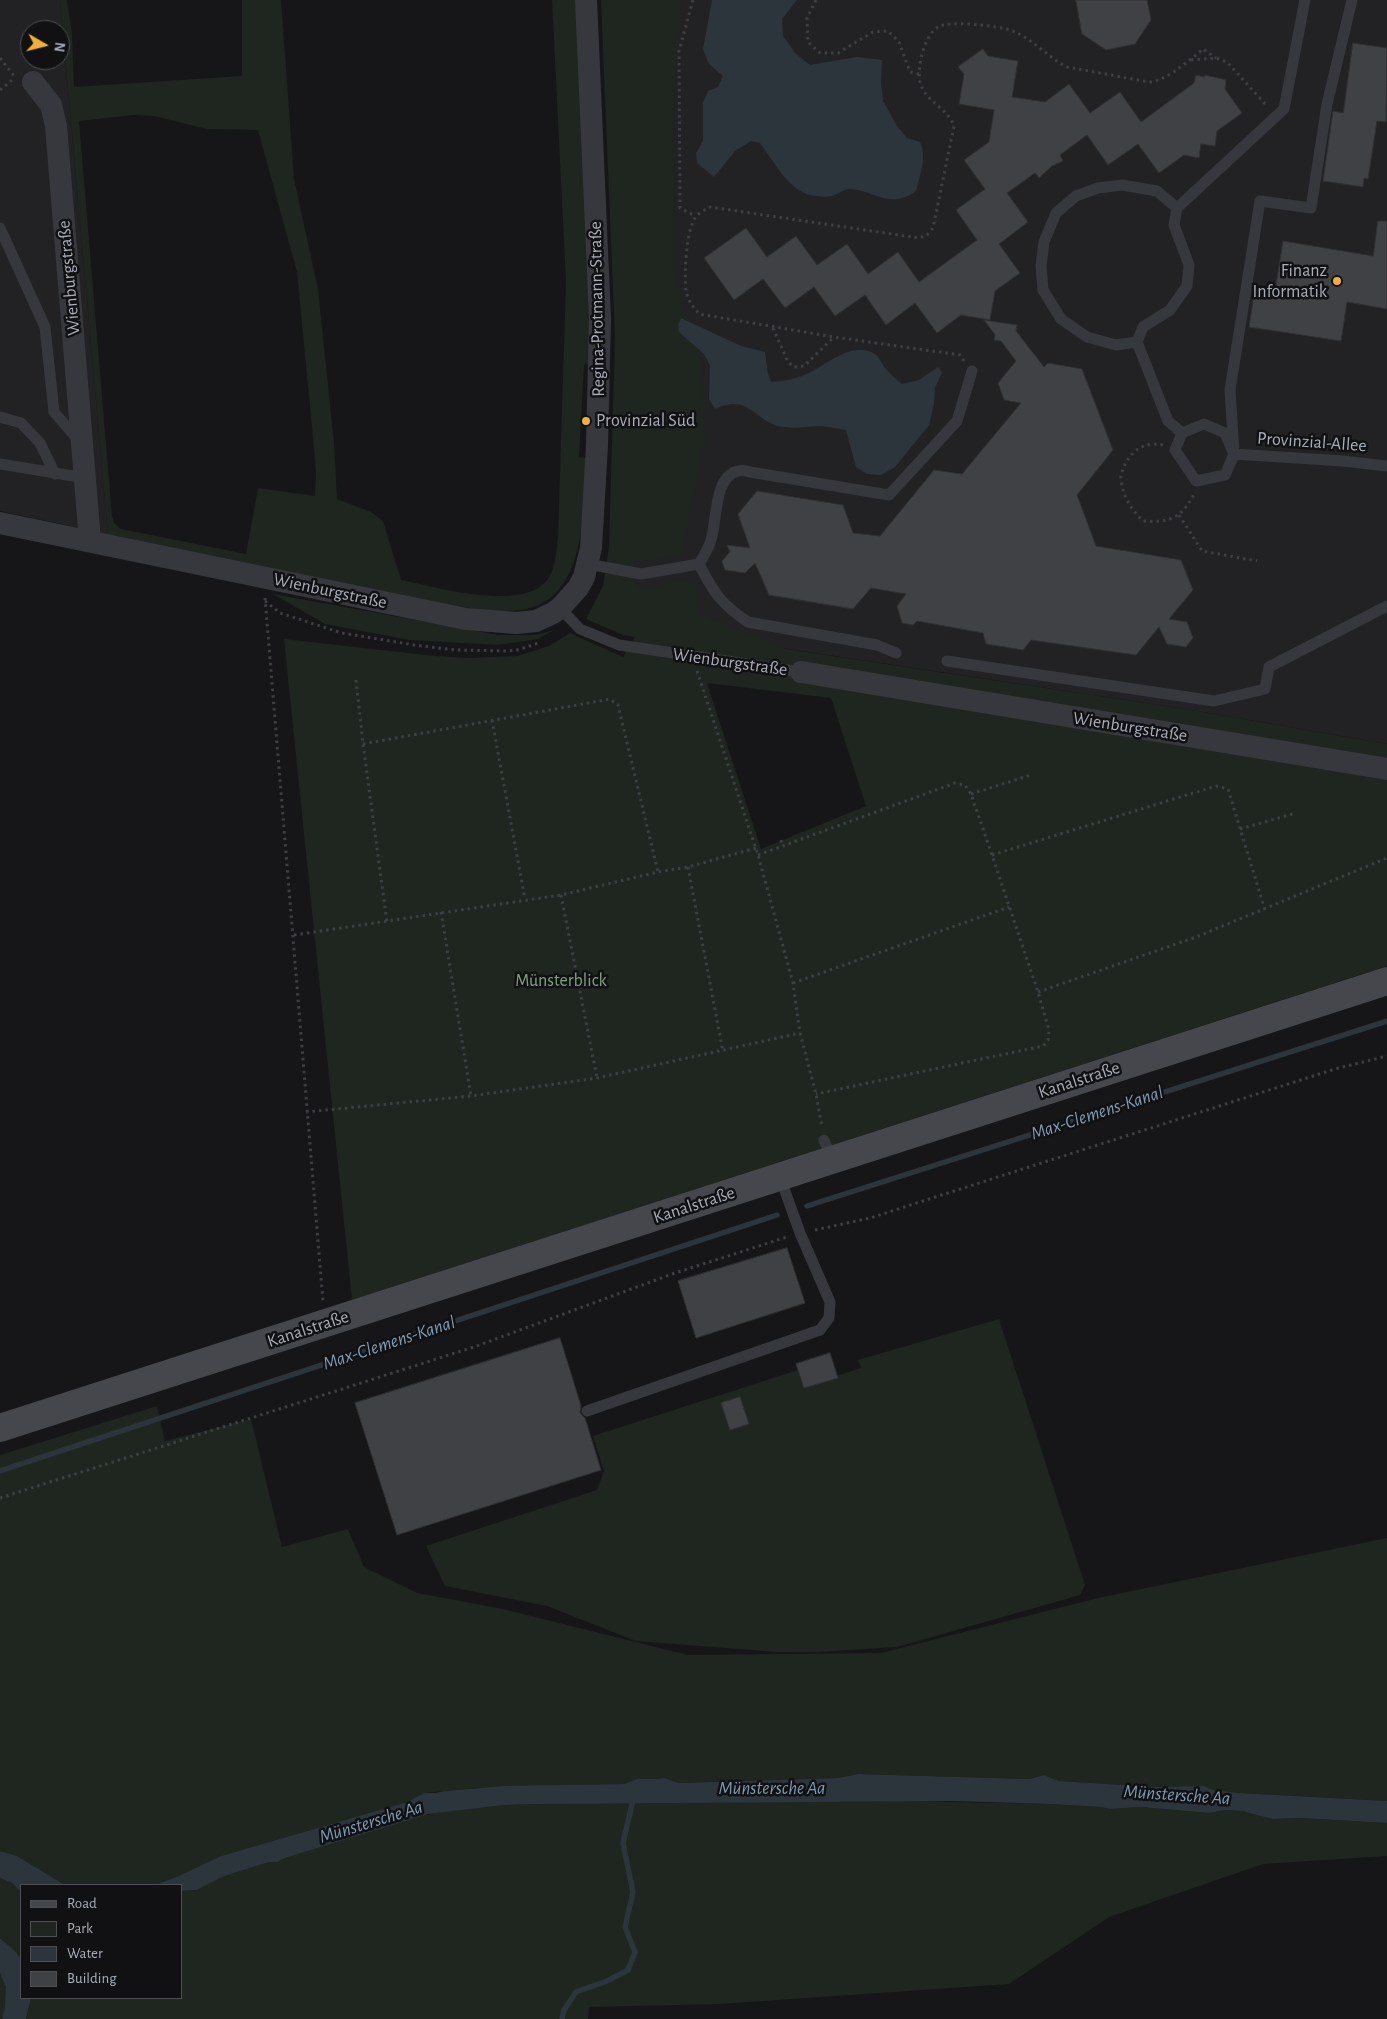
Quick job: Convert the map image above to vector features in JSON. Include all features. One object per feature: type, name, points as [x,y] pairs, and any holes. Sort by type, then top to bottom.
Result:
[{"type":"main road","name":"Kanalstraße","points":[[0,1428],[780,1177],[828,1150],[1387,981]]},
{"type":"street","name":"Regina-Protmann-Straße","points":[[560,608],[578,588],[588,564],[592,539],[595,484],[600,318],[586,0]]},
{"type":"street","name":"Wienburgstraße","points":[[24,80],[51,105],[56,126],[90,541]]},
{"type":"street","name":"Wienburgstraße","points":[[0,523],[473,620],[506,624],[527,623],[544,617],[560,608]]},
{"type":"street","name":"Wienburgstraße","points":[[801,672],[1387,769]]},
{"type":"lane","points":[[1196,481],[1175,450],[1182,433],[1168,421],[1138,342],[1143,327],[1170,310],[1187,286],[1189,266],[1174,224],[1177,208],[1284,109],[1305,0]]},
{"type":"lane","points":[[1234,454],[1230,390],[1260,201],[1311,208],[1327,104],[1352,0]]},
{"type":"lane","points":[[1138,342],[1116,345],[1087,337],[1061,318],[1043,290],[1041,266],[1044,242],[1056,213],[1076,196],[1098,188],[1122,185],[1157,191],[1177,208]]},
{"type":"lane","points":[[0,228],[45,327],[54,412],[83,445]]},
{"type":"lane","points":[[699,564],[711,540],[720,492],[724,481],[730,475],[738,471],[750,472],[889,495],[957,421],[972,371]]},
{"type":"lane","points":[[0,417],[21,423],[40,443],[55,474]]},
{"type":"lane","name":"Provinzial-Allee","points":[[1182,433],[1204,424],[1225,433],[1234,454],[1225,476],[1196,481]]},
{"type":"lane","name":"Provinzial-Allee","points":[[1234,454],[1343,460],[1387,466]]},
{"type":"lane","points":[[0,464],[85,478]]},
{"type":"lane","points":[[588,564],[641,574],[699,564]]},
{"type":"lane","points":[[699,564],[712,591],[734,614],[748,622],[877,645],[896,653]]},
{"type":"lane","points":[[947,661],[1214,701],[1264,689],[1268,667],[1387,606]]},
{"type":"lane","name":"Wienburgstraße","points":[[560,608],[580,629],[619,645],[801,672]]},
{"type":"lane","points":[[587,1411],[820,1330],[829,1318],[830,1302],[800,1233],[780,1177]]},
{"type":"path","points":[[693,0],[679,51],[680,208],[696,216]]},
{"type":"path","points":[[816,0],[807,18],[808,42],[820,53],[838,53],[873,32],[888,31],[899,42],[910,72],[919,74]]},
{"type":"path","points":[[972,371],[960,355],[834,337],[699,314],[686,292],[686,263],[691,226],[696,216],[710,207],[920,238],[927,235],[933,228],[954,126],[952,118],[926,94],[920,84],[920,57],[924,46],[938,27],[951,23],[1008,30],[1020,35],[1056,62],[1067,67],[1155,82],[1191,60],[1203,49],[1216,58],[1227,62],[1238,72],[1276,117]]},
{"type":"path","points":[[0,58],[24,80]]},
{"type":"path","points":[[1191,60],[1216,58]]},
{"type":"path","points":[[772,327],[788,362],[794,367],[804,366],[834,337]]},
{"type":"path","points":[[1175,450],[1169,446],[1155,444],[1139,447],[1127,458],[1120,477],[1130,509],[1143,521],[1159,522],[1179,515],[1188,507],[1195,493],[1196,481]]},
{"type":"path","points":[[1179,515],[1202,551],[1258,562]]},
{"type":"path","points":[[323,1302],[265,600],[280,613],[342,633],[414,645],[456,650],[508,651],[517,650],[543,641]]},
{"type":"path","points":[[692,657],[758,855],[793,983],[800,1034],[828,1150]]},
{"type":"path","points":[[356,680],[362,744],[387,922]]},
{"type":"path","points":[[362,744],[610,699],[618,705],[658,872]]},
{"type":"path","points":[[492,720],[525,899]]},
{"type":"path","points":[[971,794],[1032,775]]},
{"type":"path","points":[[758,855],[955,783],[965,785],[971,794],[1010,907],[1038,992],[1048,1030],[1048,1040],[1043,1046],[816,1094]]},
{"type":"path","points":[[992,854],[1216,786],[1228,789],[1265,910]]},
{"type":"path","points":[[1240,829],[1296,814]]},
{"type":"path","points":[[781,840],[782,846]]},
{"type":"path","points":[[294,934],[387,922],[441,912],[561,895],[658,872],[688,867],[756,848]]},
{"type":"path","points":[[1038,992],[1196,937],[1387,858]]},
{"type":"path","points":[[688,867],[723,1052]]},
{"type":"path","points":[[561,895],[597,1078]]},
{"type":"path","points":[[793,983],[1010,907]]},
{"type":"path","points":[[441,912],[471,1096]]},
{"type":"path","points":[[306,1112],[471,1096],[597,1078],[800,1034]]},
{"type":"path","points":[[0,1498],[474,1347],[672,1274],[800,1233],[870,1218],[1336,1069],[1387,1056]]},
{"type":"shaded area","points":[[0,0],[60,0],[62,20],[20,20],[20,70],[66,70],[108,534],[0,511]]},
{"type":"shaded area","points":[[620,0],[1387,0],[1387,744],[1192,710],[636,626],[618,83]]},
{"type":"green space","points":[[60,0],[67,0],[70,20],[62,20]]},
{"type":"green space","points":[[242,0],[281,0],[294,179],[318,289],[334,443],[337,499],[371,512],[383,521],[401,580],[457,592],[500,596],[520,594],[536,589],[551,574],[556,554],[566,281],[552,0],[576,0],[590,268],[589,364],[584,365],[579,457],[586,458],[582,526],[578,549],[570,571],[559,589],[543,603],[521,610],[505,611],[456,606],[108,534],[66,70],[70,70],[70,20],[74,87],[242,76]],"holes":[[[134,115],[154,116],[207,129],[258,130],[297,272],[313,437],[316,473],[315,496],[258,488],[246,554],[121,529],[114,523],[112,516],[79,121]]]},
{"type":"green space","name":"Münsterblick","points":[[601,0],[681,0],[672,126],[675,278],[701,360],[705,441],[682,555],[650,561],[634,559],[635,585],[658,588],[667,582],[688,580],[696,587],[700,614],[786,649],[1192,710],[1387,744],[1387,966],[352,1300],[284,639],[468,658],[517,656],[549,646],[570,633],[623,657],[635,637],[623,635],[586,619],[603,586],[609,548],[615,338]],"holes":[[[707,683],[831,698],[866,806],[761,849]]]},
{"type":"green space","points":[[273,594],[498,635],[536,635],[554,630],[538,639],[498,645],[410,640],[325,624]]},
{"type":"green space","points":[[999,1319],[1085,1585],[1080,1595],[897,1647],[818,1652],[777,1652],[636,1641],[547,1606],[445,1586],[426,1546],[597,1490],[604,1471],[593,1436],[798,1370],[796,1364],[830,1353],[837,1376],[861,1368],[858,1360]]},
{"type":"green space","points":[[157,1406],[165,1441],[251,1419],[282,1547],[348,1529],[364,1567],[417,1593],[503,1609],[688,1655],[881,1653],[1098,1598],[1387,1538],[1387,1801],[1240,1793],[1213,1790],[1204,1786],[1154,1787],[1059,1781],[1044,1775],[1029,1779],[858,1774],[838,1778],[679,1783],[664,1778],[637,1779],[624,1784],[478,1788],[424,1793],[407,1802],[221,1856],[171,1881],[160,1884],[63,1884],[17,1856],[0,1851],[0,1455]]},
{"type":"green space","points":[[906,1801],[1050,1804],[1110,1809],[1141,1807],[1209,1813],[1225,1810],[1242,1811],[1272,1819],[1300,1818],[1387,1823],[1387,1856],[1263,1864],[1109,1917],[1009,1984],[720,2004],[589,2007],[588,2019],[26,2019],[31,1999],[182,1999],[182,1891],[197,1890],[222,1877],[269,1862],[278,1862],[285,1858],[415,1817],[504,1805]]},
{"type":"green space","points":[[0,1878],[12,1883],[20,1891],[20,1958],[0,1938]]},
{"type":"green space","points":[[0,1973],[5,1983],[7,1995],[2,2019],[0,2019]]},
{"type":"water","points":[[712,0],[797,0],[782,19],[783,36],[795,53],[810,65],[857,57],[882,60],[881,83],[883,101],[897,126],[907,138],[920,142],[922,148],[922,166],[916,191],[898,199],[883,198],[850,189],[829,197],[807,194],[791,184],[760,143],[751,141],[735,151],[714,177],[697,163],[696,153],[703,141],[703,103],[708,91],[718,87],[723,76],[709,64],[703,49]]},
{"type":"water","points":[[681,318],[741,346],[765,352],[771,382],[800,377],[841,355],[859,350],[868,351],[876,355],[887,370],[902,384],[919,380],[938,367],[942,372],[935,388],[934,404],[929,425],[895,467],[881,475],[867,474],[856,467],[846,430],[823,426],[784,427],[765,420],[744,406],[737,404],[715,409],[709,399],[710,365],[704,354],[679,332],[678,325]]},
{"type":"water","name":"Münstersche Aa","points":[[858,1774],[1029,1779],[1044,1775],[1059,1781],[1154,1787],[1204,1786],[1213,1790],[1240,1793],[1387,1801],[1387,1823],[1300,1818],[1272,1819],[1242,1811],[1225,1810],[1209,1813],[1141,1807],[1110,1809],[1050,1804],[953,1801],[504,1805],[428,1814],[285,1858],[278,1862],[269,1862],[222,1877],[197,1890],[182,1891],[182,1884],[158,1884],[221,1856],[407,1802],[424,1793],[504,1786],[624,1784],[637,1779],[664,1778],[679,1783],[838,1778]]},
{"type":"water","points":[[0,1851],[17,1856],[63,1884],[20,1884],[20,1891],[12,1883],[0,1878]]},
{"type":"water","points":[[0,1938],[20,1958],[20,1999],[31,1999],[26,2019],[2,2019],[6,1987],[0,1973]]},
{"type":"building","points":[[1076,0],[1147,0],[1151,20],[1135,44],[1106,50],[1082,34]]},
{"type":"building","points":[[1353,43],[1387,48],[1386,122],[1377,121],[1368,179],[1364,178],[1363,187],[1323,181],[1333,111],[1343,113]]},
{"type":"building","points":[[983,49],[988,56],[1018,61],[1012,97],[1045,102],[1069,84],[1090,113],[1120,92],[1141,122],[1194,83],[1196,75],[1204,77],[1205,75],[1226,80],[1225,89],[1242,113],[1217,131],[1215,146],[1201,144],[1199,158],[1184,155],[1159,173],[1138,144],[1108,165],[1087,135],[1060,155],[1063,161],[1052,166],[1039,178],[1035,173],[1007,193],[1028,222],[999,244],[1020,273],[995,291],[990,320],[961,315],[937,333],[915,303],[886,325],[865,295],[835,316],[814,287],[785,308],[763,279],[734,300],[704,258],[746,228],[767,257],[796,236],[817,265],[847,244],[868,274],[898,252],[919,282],[977,240],[956,210],[985,189],[964,160],[989,142],[994,110],[959,104],[964,74],[958,67]]},
{"type":"building","name":"Finanz Informatik","points":[[1378,221],[1387,221],[1387,309],[1347,302],[1341,341],[1249,327],[1255,288],[1275,291],[1283,241],[1373,256]]},
{"type":"building","points":[[984,320],[1017,325],[1016,331],[1044,367],[1048,363],[1082,369],[1113,450],[1077,495],[1096,546],[1181,560],[1193,590],[1169,619],[1187,622],[1193,638],[1186,647],[1167,644],[1159,627],[1136,655],[1031,640],[1023,650],[986,644],[983,633],[917,621],[913,625],[902,623],[897,606],[906,594],[871,588],[853,609],[769,595],[755,563],[745,573],[725,570],[722,561],[730,552],[727,545],[750,548],[738,514],[757,491],[843,505],[853,533],[880,536],[934,470],[962,474],[1021,403],[1004,400],[998,383],[1016,361],[1001,341],[994,340],[995,335]]},
{"type":"building","points":[[787,1248],[805,1303],[696,1338],[678,1281]]},
{"type":"building","points":[[560,1338],[581,1406],[580,1413],[585,1418],[601,1470],[397,1535],[355,1403]]},
{"type":"building","points":[[830,1353],[838,1378],[804,1388],[796,1364]]},
{"type":"building","points":[[740,1397],[749,1424],[730,1430],[721,1403]]},
{"type":"waterway","name":"Max-Clemens-Kanal","points":[[807,1206],[1387,1021]]},
{"type":"waterway","name":"Max-Clemens-Kanal","points":[[0,1471],[777,1215]]},
{"type":"waterway","points":[[562,2019],[564,2010],[576,1992],[607,1981],[628,1970],[635,1952],[625,1927],[633,1892],[623,1843],[634,1796]]},
{"type":"place","name":"Finanz Informatik","points":[[1337,281]]},
{"type":"place","name":"Provinzial Süd","points":[[586,421]]}]
